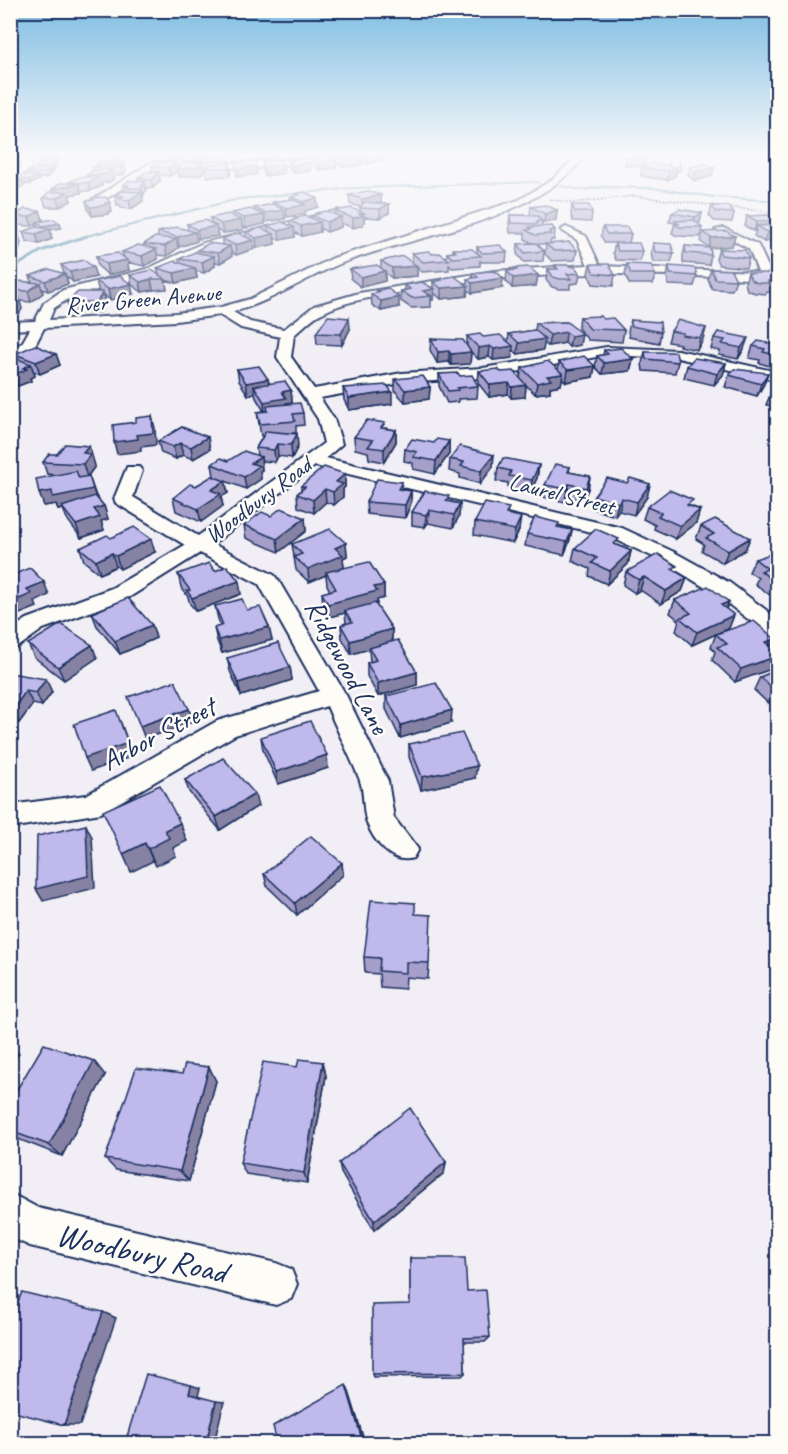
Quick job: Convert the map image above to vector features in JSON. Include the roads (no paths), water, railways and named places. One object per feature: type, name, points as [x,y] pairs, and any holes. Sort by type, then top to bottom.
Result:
[{"type":"street","points":[[10,356],[28,346],[49,306],[68,293],[151,272],[207,245],[289,224]]},
{"type":"street","name":"River Green Avenue","points":[[10,326],[37,328],[165,325],[224,314],[278,299],[338,261],[459,224]]},
{"type":"street","points":[[566,230],[582,238],[595,267]]},
{"type":"street","points":[[720,230],[754,247],[772,276]]},
{"type":"street","points":[[224,314],[246,326],[287,334],[318,309],[356,298],[455,277],[595,267],[772,276]]},
{"type":"street","name":"River Green Avenue","points":[[10,332],[37,328]]},
{"type":"street","name":"Woodbury Road","points":[[10,642],[35,624],[120,593],[199,545],[333,444],[326,419],[284,357],[287,334]]},
{"type":"street","points":[[309,395],[402,378],[483,373],[607,351],[678,354],[777,377]]},
{"type":"street","name":"Laurel Street","points":[[312,460],[615,532],[667,556],[722,588],[777,631]]},
{"type":"street","name":"Ridgewood Lane","points":[[133,471],[123,499],[199,545],[267,580],[334,695],[374,780],[381,822],[403,849]]},
{"type":"street","name":"Arbor Street","points":[[10,817],[91,805],[226,728],[334,695]]},
{"type":"street","name":"Woodbury Road","points":[[10,1213],[30,1226],[276,1284]]},
{"type":"waterway","points":[[82,237],[136,224]]},
{"type":"waterway","points":[[13,268],[41,251],[87,236]]}]
